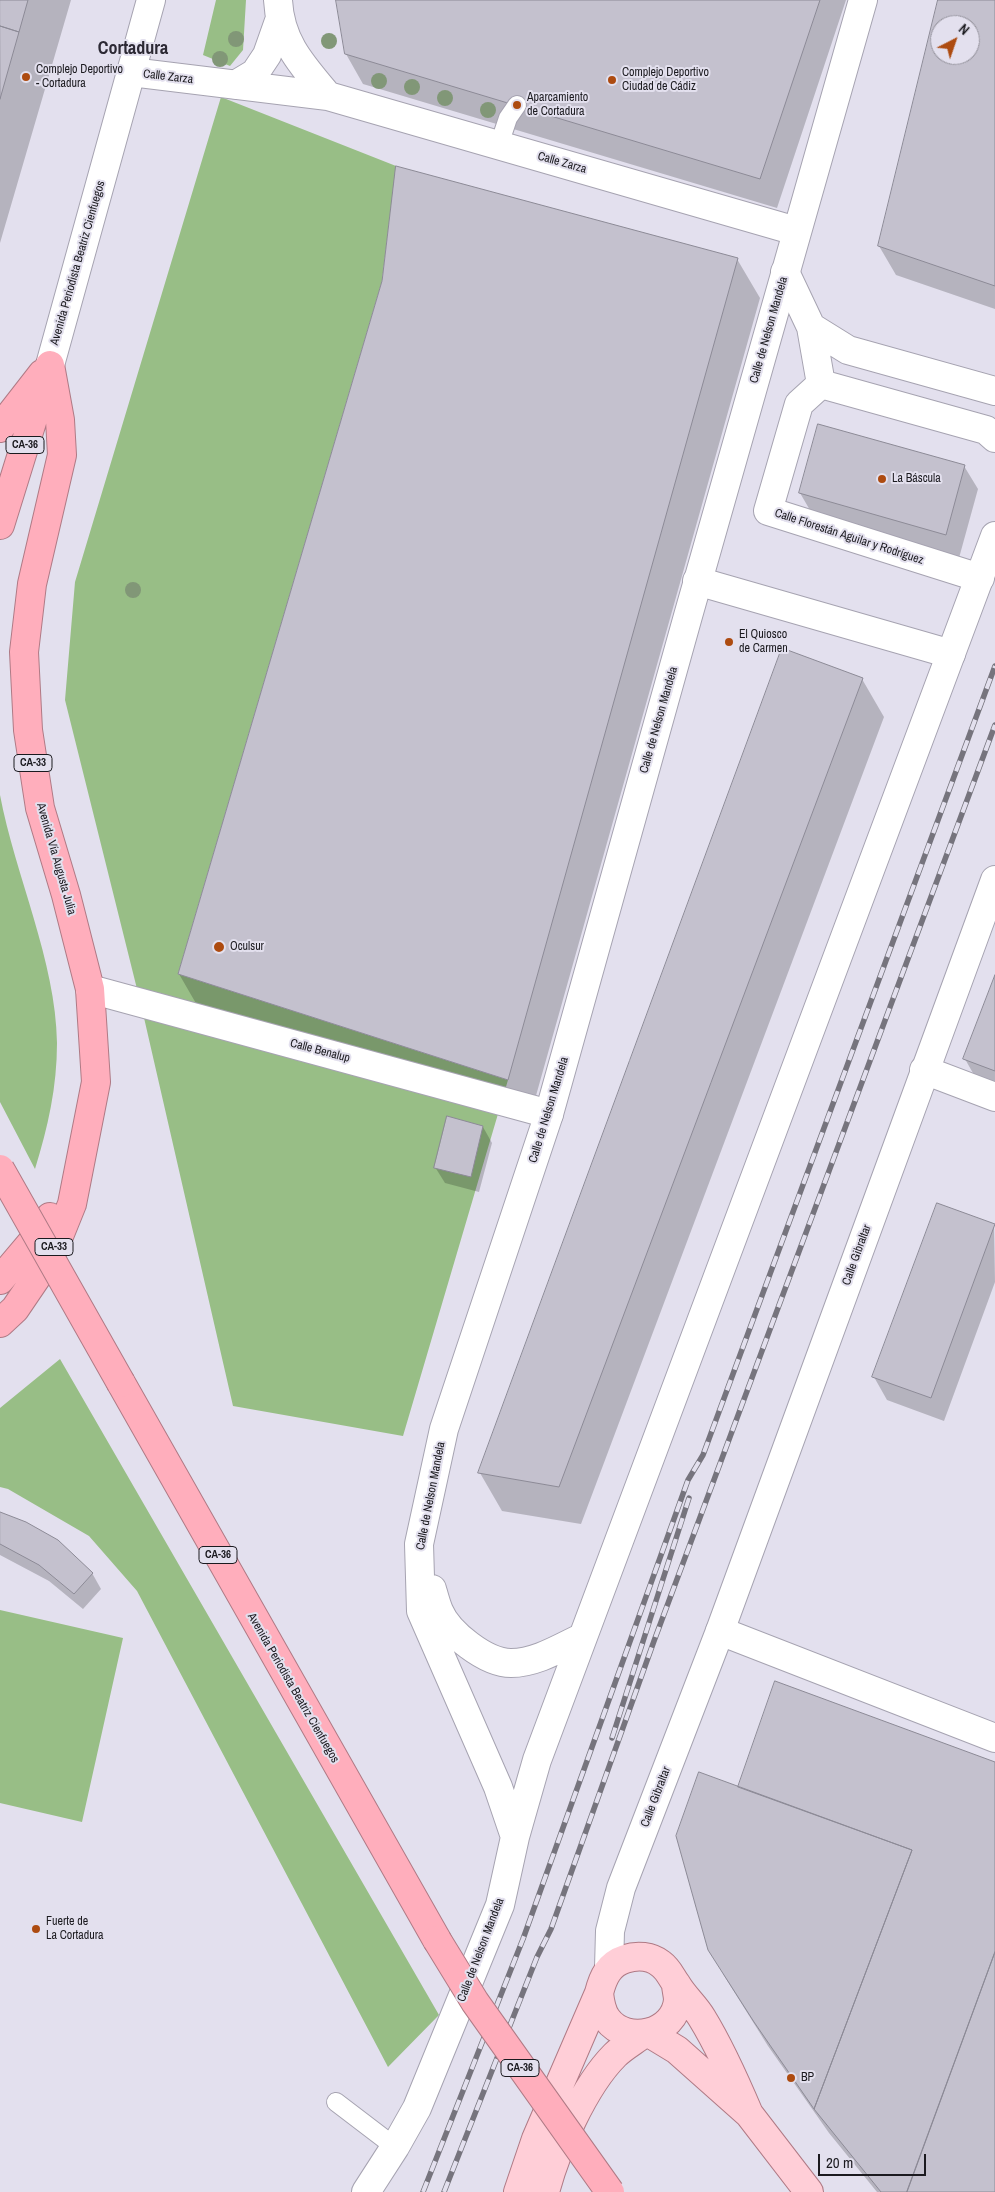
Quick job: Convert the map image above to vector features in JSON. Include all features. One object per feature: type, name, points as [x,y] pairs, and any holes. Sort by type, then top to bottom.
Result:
[{"type":"highway","points":[[0,428],[50,365]]},
{"type":"highway","name":"Avenida Periodista Beatriz Cienfuegos","points":[[0,525],[50,365]]},
{"type":"highway","name":"Avenida Vía Augusta Julia","points":[[0,1323],[15,1309],[50,1256],[72,1204],[96,1082],[90,989],[66,895],[40,808],[28,730],[24,652],[32,584],[62,455],[60,420],[50,365]]},
{"type":"highway","points":[[0,1280],[38,1235],[59,1204],[82,1157]]},
{"type":"highway","name":"Avenida Periodista Beatriz Cienfuegos","points":[[0,1169],[437,1940],[475,2002],[610,2192]]},
{"type":"main road","points":[[518,2192],[536,2139],[604,1981],[620,1960],[634,1956],[648,1957],[660,1962],[670,1972],[676,1984],[701,2016],[724,2055],[749,2114]]},
{"type":"main road","points":[[604,1981],[601,2006],[612,2023],[630,2034],[646,2034],[677,2050],[749,2114],[809,2192]]},
{"type":"main road","points":[[545,2192],[552,2166],[590,2085],[615,2054],[646,2034],[663,2026],[673,2014],[678,1999],[676,1984]]},
{"type":"street","name":"Avenida Periodista Beatriz Cienfuegos","points":[[50,365],[151,0]]},
{"type":"street","name":"Calle de Nelson Mandela","points":[[366,2192],[395,2148],[417,2108],[500,1905],[515,1837],[498,1787],[421,1611],[419,1544],[444,1429],[549,1114],[796,231],[863,0]]},
{"type":"street","points":[[236,85],[256,73],[267,55],[278,11]]},
{"type":"street","points":[[278,11],[294,56],[328,96]]},
{"type":"street","name":"Calle Zarza","points":[[131,72],[328,96],[796,231]]},
{"type":"street","points":[[785,272],[811,327],[821,384],[986,430],[995,438]]},
{"type":"street","points":[[811,327],[848,350],[995,391]]},
{"type":"street","name":"Calle Florestán Aguilar y Rodríguez","points":[[821,384],[799,404],[768,511],[980,578]]},
{"type":"street","points":[[515,1837],[537,1760],[995,536]]},
{"type":"street","points":[[698,582],[951,654]]},
{"type":"street","name":"Calle Gibraltar","points":[[604,1981],[610,1931],[621,1888],[720,1631],[995,880]]},
{"type":"street","name":"Calle Benalup","points":[[90,989],[549,1114]]},
{"type":"street","points":[[924,1070],[995,1097]]},
{"type":"street","points":[[419,1544],[439,1612],[463,1642],[488,1656],[510,1664],[540,1658],[583,1637]]},
{"type":"street","points":[[720,1631],[995,1738]]},
{"type":"lane","points":[[499,145],[508,118],[518,105]]},
{"type":"lane","points":[[336,2102],[395,2148]]},
{"type":"green space","points":[[216,0],[246,0],[243,50],[230,66],[203,55]]},
{"type":"green space","points":[[221,97],[396,166],[382,281],[178,974],[508,1080],[403,1436],[233,1406],[142,1009],[65,700],[75,582]]},
{"type":"green space","points":[[0,795],[50,981],[55,1012],[57,1059],[53,1091],[48,1122],[35,1169],[0,1102]]},
{"type":"green space","points":[[60,1359],[439,2015],[388,2067],[137,1591],[89,1536],[8,1489],[0,1487],[0,1408]]},
{"type":"green space","points":[[0,1610],[123,1638],[82,1822],[0,1803]]},
{"type":"building","points":[[0,0],[28,0],[19,32],[0,26]]},
{"type":"building","name":"Complejo Deportivo Ciudad de Cádiz","points":[[336,0],[820,0],[760,179],[345,54]]},
{"type":"building","points":[[938,0],[995,0],[995,286],[878,246],[930,33],[930,65],[980,65],[980,15],[934,15]]},
{"type":"building","points":[[0,26],[19,32],[0,99]]},
{"type":"building","points":[[396,166],[738,258],[508,1080],[178,974],[382,281]]},
{"type":"building","name":"La Báscula","points":[[818,424],[965,465],[946,535],[799,493]]},
{"type":"building","points":[[782,648],[863,678],[559,1487],[478,1473]]},
{"type":"building","points":[[995,975],[995,1071],[963,1059]]},
{"type":"building","points":[[447,1116],[483,1126],[471,1177],[434,1168]]},
{"type":"building","points":[[937,1203],[995,1224],[931,1398],[872,1377]]},
{"type":"building","points":[[0,1512],[26,1522],[58,1540],[93,1573],[74,1594],[39,1565],[0,1544]]},
{"type":"building","points":[[775,1681],[995,1762],[995,1952],[907,2192],[881,2192],[814,2109],[912,1850],[738,1787]]},
{"type":"building","points":[[699,1772],[912,1850],[814,2109],[754,2022],[708,1950],[676,1836]]},
{"type":"building","points":[[995,1952],[995,2192],[907,2192]]},
{"type":"railway","points":[[423,2192],[523,1939],[688,1480],[703,1455],[995,666]]},
{"type":"railway","points":[[444,2192],[537,1957],[551,1929],[654,1641],[995,725]]},
{"type":"railway","points":[[612,1738],[689,1498]]},
{"type":"place","name":"Complejo Deportivo - Cortadura","points":[[26,77]]},
{"type":"place","name":"Complejo Deportivo Ciudad de Cádiz","points":[[612,80]]},
{"type":"place","name":"Aparcamiento de Cortadura","points":[[517,105]]},
{"type":"place","name":"La Báscula","points":[[882,479]]},
{"type":"place","name":"El Quiosco de Carmen","points":[[729,642]]},
{"type":"place","name":"Oculsur","points":[[219,947]]},
{"type":"place","name":"Fuerte de La Cortadura","points":[[36,1929]]},
{"type":"place","name":"BP","points":[[791,2078]]},
{"type":"district","name":"Cortadura","points":[[133,49]]}]
